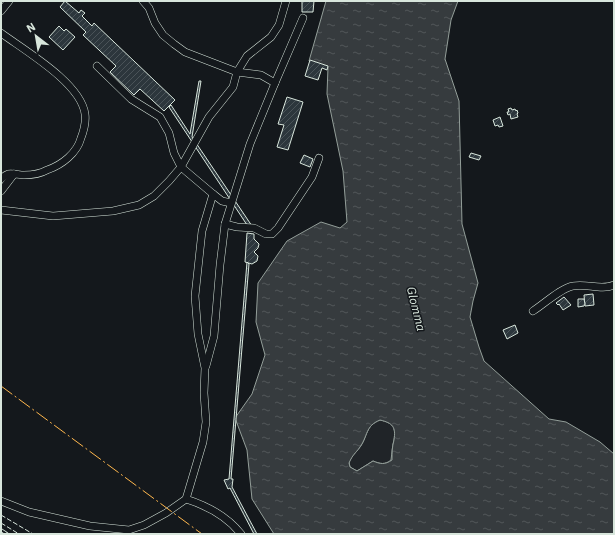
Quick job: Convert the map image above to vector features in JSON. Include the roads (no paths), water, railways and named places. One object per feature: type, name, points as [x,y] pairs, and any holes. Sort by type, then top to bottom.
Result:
[{"type":"street","points":[[1,11],[9,1]]},
{"type":"street","points":[[143,1],[149,8],[155,23],[163,35],[185,52],[238,72],[261,75],[274,83]]},
{"type":"street","points":[[1,210],[53,216],[113,211],[139,205],[154,196],[181,166],[210,117],[232,86],[247,56],[271,37],[279,26],[286,1]]},
{"type":"street","points":[[1,501],[29,512],[90,526],[128,530],[144,525],[166,513],[186,499],[203,442],[206,422],[204,393],[205,368],[214,336],[225,224],[250,144],[274,83],[303,18]]},
{"type":"street","points":[[1,33],[56,72],[81,102],[85,113],[85,125],[81,140],[68,158],[44,172],[34,174],[7,174],[1,179]]},
{"type":"street","points":[[97,66],[131,99],[160,117],[169,133],[174,152],[181,166],[222,201],[231,203]]},
{"type":"street","points":[[225,224],[254,228],[266,234],[272,234],[278,228],[312,177],[319,158]]},
{"type":"street","points":[[1,191],[14,174]]},
{"type":"street","points":[[205,368],[198,334],[195,296],[202,231],[213,194]]},
{"type":"street","points":[[533,311],[572,286],[580,285],[604,288],[614,285]]},
{"type":"street","points":[[186,499],[198,503],[223,516],[233,523],[241,534]]},
{"type":"water","name":"Glomma","points":[[326,1],[458,1],[451,20],[445,59],[459,101],[462,224],[478,283],[470,317],[484,361],[549,419],[566,422],[600,442],[614,454],[614,534],[274,534],[252,499],[247,450],[235,418],[252,394],[265,355],[256,322],[258,283],[287,241],[321,222],[340,228],[347,222],[343,171],[327,94],[328,67],[309,61]],"holes":[[[380,420],[391,424],[394,429],[392,460],[382,464],[373,461],[357,471],[350,467],[350,460],[363,443],[369,428],[375,422]]]},
{"type":"railway","points":[[1,530],[7,534]]}]
